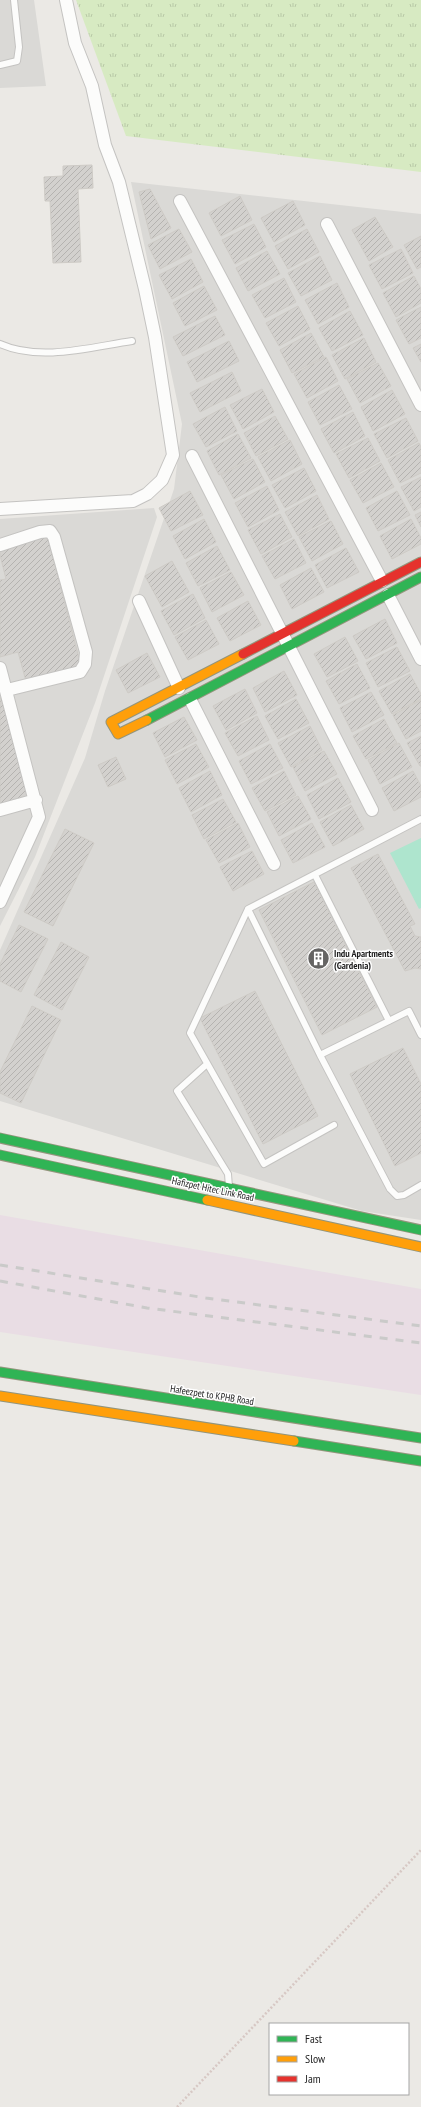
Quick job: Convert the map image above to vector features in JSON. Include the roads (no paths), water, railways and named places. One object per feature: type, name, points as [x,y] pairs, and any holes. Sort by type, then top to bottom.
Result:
[{"type":"main road","points":[[421,562],[111,722],[118,734],[190,699],[421,577]]},
{"type":"main road","points":[[0,1138],[421,1230]]},
{"type":"main road","name":"Hafizpet Hitec Link Road","points":[[0,1155],[421,1247]]},
{"type":"main road","name":"Hafeezpet to KPHB Road","points":[[0,1372],[421,1438]]},
{"type":"main road","points":[[0,1396],[421,1461]]},
{"type":"street","points":[[0,509],[133,501],[146,494],[162,480],[173,455],[155,337],[145,289],[119,182],[105,144],[92,86],[75,43],[66,0]]},
{"type":"street","points":[[180,201],[382,581]]},
{"type":"street","points":[[327,224],[421,405]]},
{"type":"street","points":[[192,456],[372,810]]},
{"type":"street","points":[[0,545],[40,532],[50,531],[54,536],[86,652],[85,664],[80,672],[7,690]]},
{"type":"street","points":[[388,595],[421,659]]},
{"type":"street","points":[[139,601],[179,688]]},
{"type":"street","points":[[0,669],[36,800],[39,817],[0,902]]},
{"type":"street","points":[[190,699],[274,864]]},
{"type":"street","points":[[0,810],[36,800]]},
{"type":"lane","points":[[0,65],[17,61],[19,47],[14,0]]},
{"type":"lane","points":[[0,344],[27,352],[70,350],[132,341]]},
{"type":"lane","points":[[334,1125],[264,1164],[190,1033],[248,909],[421,819]]},
{"type":"lane","points":[[315,875],[389,1021]]},
{"type":"lane","points":[[248,909],[320,1055],[390,1189],[397,1196],[421,1186]]},
{"type":"lane","points":[[320,1055],[409,1011],[421,1035]]},
{"type":"lane","points":[[207,1064],[177,1091],[228,1174],[229,1189]]},
{"type":"railway","points":[[0,1265],[206,1298],[421,1326]]},
{"type":"railway","points":[[0,1281],[147,1308],[421,1343]]},
{"type":"place","name":"Indu Apartments (Gardenia)","points":[[318,959]]}]
